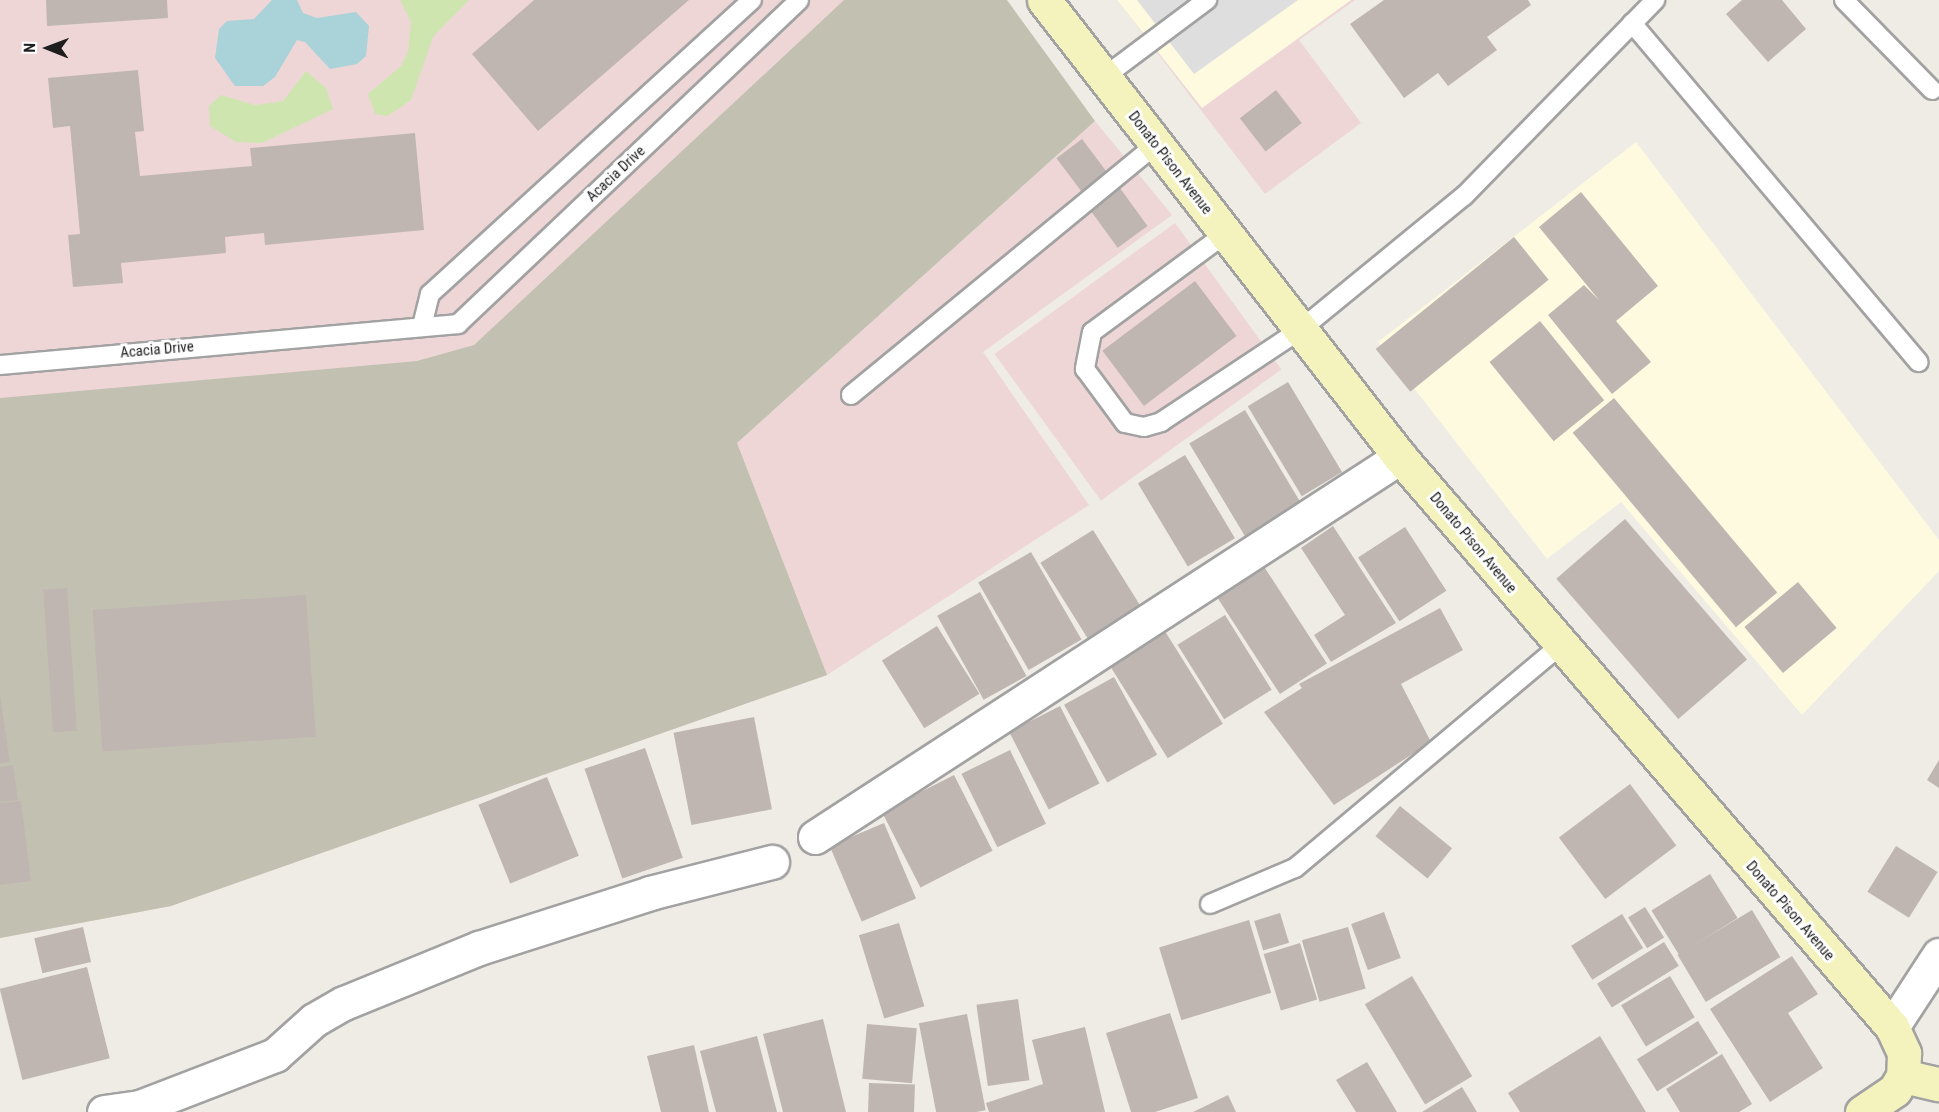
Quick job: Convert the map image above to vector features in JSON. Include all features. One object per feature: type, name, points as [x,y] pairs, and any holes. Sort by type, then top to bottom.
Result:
[{"type":"main road","name":"Donato Pison Avenue","points":[[1044,0],[1400,457],[1560,646],[1892,1027],[1904,1053],[1903,1076]]},
{"type":"main road","points":[[1862,1112],[1895,1090],[1903,1076],[1939,1084]]},
{"type":"street","points":[[815,837],[1400,457]]},
{"type":"street","points":[[104,1112],[140,1107],[275,1055],[314,1020],[344,1003],[479,948],[650,893],[772,862]]},
{"type":"street","points":[[1892,1027],[1939,955]]},
{"type":"lane","points":[[422,326],[430,294],[752,0]]},
{"type":"lane","name":"Acacia Drive","points":[[0,365],[458,324],[799,0]]},
{"type":"lane","points":[[1104,77],[1186,5],[1207,0]]},
{"type":"lane","points":[[1225,234],[1092,333],[1085,369],[1125,423],[1144,427],[1161,422],[1300,330],[1464,196],[1655,0]]},
{"type":"lane","points":[[1844,0],[1932,90]]},
{"type":"lane","points":[[1632,23],[1918,362]]},
{"type":"lane","points":[[851,395],[1155,145]]},
{"type":"lane","points":[[1210,904],[1295,868],[1560,646]]},
{"type":"shaded area","points":[[0,0],[844,0],[475,345],[737,443],[1095,121],[1172,215],[983,352],[1089,505],[827,675],[171,906],[0,938]]},
{"type":"shaded area","points":[[844,0],[1007,0],[1095,121],[737,443],[827,675],[171,906],[0,938],[0,398],[417,361],[474,345]]},
{"type":"shaded area","points":[[1117,0],[1355,0],[1299,40],[1361,123],[1265,194]]},
{"type":"shaded area","points":[[1117,0],[1351,0],[1202,108]]},
{"type":"shaded area","points":[[1137,0],[1298,0],[1194,74]]},
{"type":"shaded area","points":[[1636,142],[1939,540],[1939,571],[1802,715],[1621,502],[1547,559],[1378,342]]},
{"type":"shaded area","points":[[1175,223],[1281,369],[1101,501],[995,354]]},
{"type":"green space","points":[[400,0],[469,0],[433,37],[411,100],[388,116],[375,114],[368,94],[401,66],[408,52],[411,22]]},
{"type":"green space","points":[[306,71],[326,88],[333,109],[262,143],[236,142],[210,126],[209,106],[221,95],[255,105],[283,101]]},
{"type":"water","points":[[272,0],[297,0],[303,13],[317,18],[356,12],[369,26],[366,56],[357,64],[330,69],[305,42],[297,40],[275,77],[263,86],[235,86],[215,58],[219,29],[227,21],[254,19]]},
{"type":"building","points":[[46,0],[167,0],[168,18],[47,26]]},
{"type":"building","points":[[534,0],[689,0],[538,131],[472,54]]},
{"type":"building","points":[[1384,0],[1528,0],[1531,5],[1487,37],[1497,50],[1448,86],[1438,73],[1404,98],[1350,24]]},
{"type":"building","points":[[1742,0],[1782,0],[1806,29],[1768,62],[1726,14]]},
{"type":"building","points":[[138,70],[144,131],[135,132],[140,176],[252,166],[250,148],[415,133],[424,230],[265,245],[264,233],[225,237],[226,253],[121,263],[123,283],[73,287],[68,235],[80,234],[70,126],[53,128],[48,78]]},
{"type":"building","points":[[1276,90],[1302,123],[1266,151],[1240,118]]},
{"type":"building","points":[[1082,139],[1110,176],[1084,195],[1056,158]]},
{"type":"building","points":[[1117,184],[1148,226],[1118,248],[1087,206]]},
{"type":"building","points":[[1581,192],[1658,286],[1616,321],[1651,362],[1612,394],[1548,315],[1584,285],[1599,300],[1539,227]]},
{"type":"building","points":[[1514,237],[1549,280],[1410,392],[1376,349]]},
{"type":"building","points":[[1195,281],[1237,336],[1144,406],[1102,351]]},
{"type":"building","points":[[1540,321],[1604,400],[1554,441],[1489,362]]},
{"type":"building","points":[[1288,382],[1342,472],[1302,496],[1248,406]]},
{"type":"building","points":[[1614,398],[1777,593],[1736,627],[1573,433]]},
{"type":"building","points":[[1245,410],[1301,503],[1245,536],[1189,443]]},
{"type":"building","points":[[1185,455],[1235,538],[1188,566],[1138,483]]},
{"type":"building","points":[[1625,519],[1747,659],[1678,719],[1556,579]]},
{"type":"building","points":[[1333,526],[1396,623],[1331,662],[1314,635],[1345,615],[1301,548]]},
{"type":"building","points":[[1405,527],[1446,591],[1399,621],[1358,557]]},
{"type":"building","points":[[1093,530],[1140,605],[1088,638],[1040,563]]},
{"type":"building","points":[[1031,552],[1082,639],[1029,670],[978,582]]},
{"type":"building","points":[[1261,562],[1327,663],[1280,694],[1214,592]]},
{"type":"building","points":[[1798,582],[1837,628],[1783,673],[1744,627]]},
{"type":"building","points":[[67,588],[77,731],[53,732],[43,590]]},
{"type":"building","points":[[980,592],[1027,676],[984,700],[937,616]]},
{"type":"building","points":[[306,595],[316,737],[102,752],[93,610]]},
{"type":"building","points":[[1440,608],[1463,650],[1401,684],[1431,742],[1334,805],[1264,712],[1302,688],[1299,684]]},
{"type":"building","points":[[1225,615],[1272,690],[1224,719],[1178,645]]},
{"type":"building","points":[[937,626],[979,694],[924,728],[882,660]]},
{"type":"building","points":[[1163,628],[1223,724],[1168,758],[1108,662]]},
{"type":"building","points":[[1114,677],[1157,755],[1107,782],[1064,705]]},
{"type":"building","points":[[0,696],[10,762],[0,763]]},
{"type":"building","points":[[1060,706],[1099,784],[1049,809],[1009,732]]},
{"type":"building","points":[[754,717],[772,809],[691,825],[674,733]]},
{"type":"building","points":[[645,748],[683,858],[622,879],[584,769]]},
{"type":"building","points":[[1010,750],[1046,824],[997,847],[961,774]]},
{"type":"building","points":[[1939,760],[1939,788],[1927,780]]},
{"type":"building","points":[[13,765],[18,800],[0,802],[0,767]]},
{"type":"building","points":[[954,775],[993,851],[920,888],[882,812]]},
{"type":"building","points":[[547,777],[579,856],[510,884],[478,805]]},
{"type":"building","points":[[1630,784],[1676,845],[1605,899],[1559,838]]},
{"type":"building","points":[[21,801],[31,881],[0,885],[0,803]]},
{"type":"building","points":[[1400,806],[1452,848],[1428,878],[1375,836]]},
{"type":"building","points":[[884,823],[916,898],[862,922],[830,846]]},
{"type":"building","points":[[1896,846],[1938,872],[1909,918],[1867,892]]},
{"type":"building","points":[[1710,874],[1738,918],[1679,955],[1651,911]]},
{"type":"building","points":[[1645,907],[1664,938],[1647,948],[1628,918]]},
{"type":"building","points":[[1752,910],[1780,957],[1706,1002],[1677,955]]},
{"type":"building","points":[[1384,912],[1401,958],[1368,970],[1351,924]]},
{"type":"building","points":[[1280,913],[1289,943],[1263,951],[1254,921]]},
{"type":"building","points":[[1622,914],[1643,948],[1592,980],[1571,946]]},
{"type":"building","points":[[1249,920],[1271,993],[1181,1020],[1159,947]]},
{"type":"building","points":[[899,923],[924,1006],[884,1018],[859,935]]},
{"type":"building","points":[[83,927],[91,962],[42,973],[34,938]]},
{"type":"building","points":[[1348,927],[1366,989],[1320,1002],[1302,940]]},
{"type":"building","points":[[1664,942],[1679,966],[1612,1008],[1597,984]]},
{"type":"building","points":[[1300,943],[1317,999],[1281,1011],[1264,954]]},
{"type":"building","points":[[1792,956],[1818,994],[1788,1013],[1823,1068],[1770,1102],[1710,1009]]},
{"type":"building","points":[[87,967],[110,1058],[22,1080],[0,989]]},
{"type":"building","points":[[1412,976],[1472,1076],[1425,1105],[1365,1004]]},
{"type":"building","points":[[1670,976],[1695,1017],[1646,1047],[1621,1005]]},
{"type":"building","points":[[1018,999],[1029,1080],[988,1086],[976,1005]]},
{"type":"building","points":[[1170,1013],[1198,1098],[1155,1112],[1131,1112],[1106,1033]]},
{"type":"building","points":[[967,1014],[986,1110],[936,1112],[919,1023]]},
{"type":"building","points":[[823,1019],[846,1112],[783,1112],[763,1034]]},
{"type":"building","points":[[1698,1021],[1718,1053],[1657,1091],[1637,1059]]},
{"type":"building","points":[[867,1024],[917,1028],[912,1083],[862,1079]]},
{"type":"building","points":[[1085,1027],[1105,1112],[989,1112],[986,1103],[1043,1084],[1032,1040]]},
{"type":"building","points":[[757,1036],[777,1112],[716,1112],[700,1051]]},
{"type":"building","points":[[1600,1036],[1646,1112],[1520,1112],[1508,1093]]},
{"type":"building","points":[[694,1045],[709,1112],[661,1112],[647,1056]]},
{"type":"building","points":[[1722,1054],[1752,1104],[1739,1112],[1680,1112],[1666,1089]]},
{"type":"building","points":[[1367,1062],[1397,1112],[1356,1112],[1336,1080]]},
{"type":"building","points":[[869,1083],[915,1085],[914,1112],[868,1112]]},
{"type":"building","points":[[1462,1087],[1477,1112],[1422,1112]]},
{"type":"building","points":[[1228,1095],[1236,1112],[1193,1112]]}]
